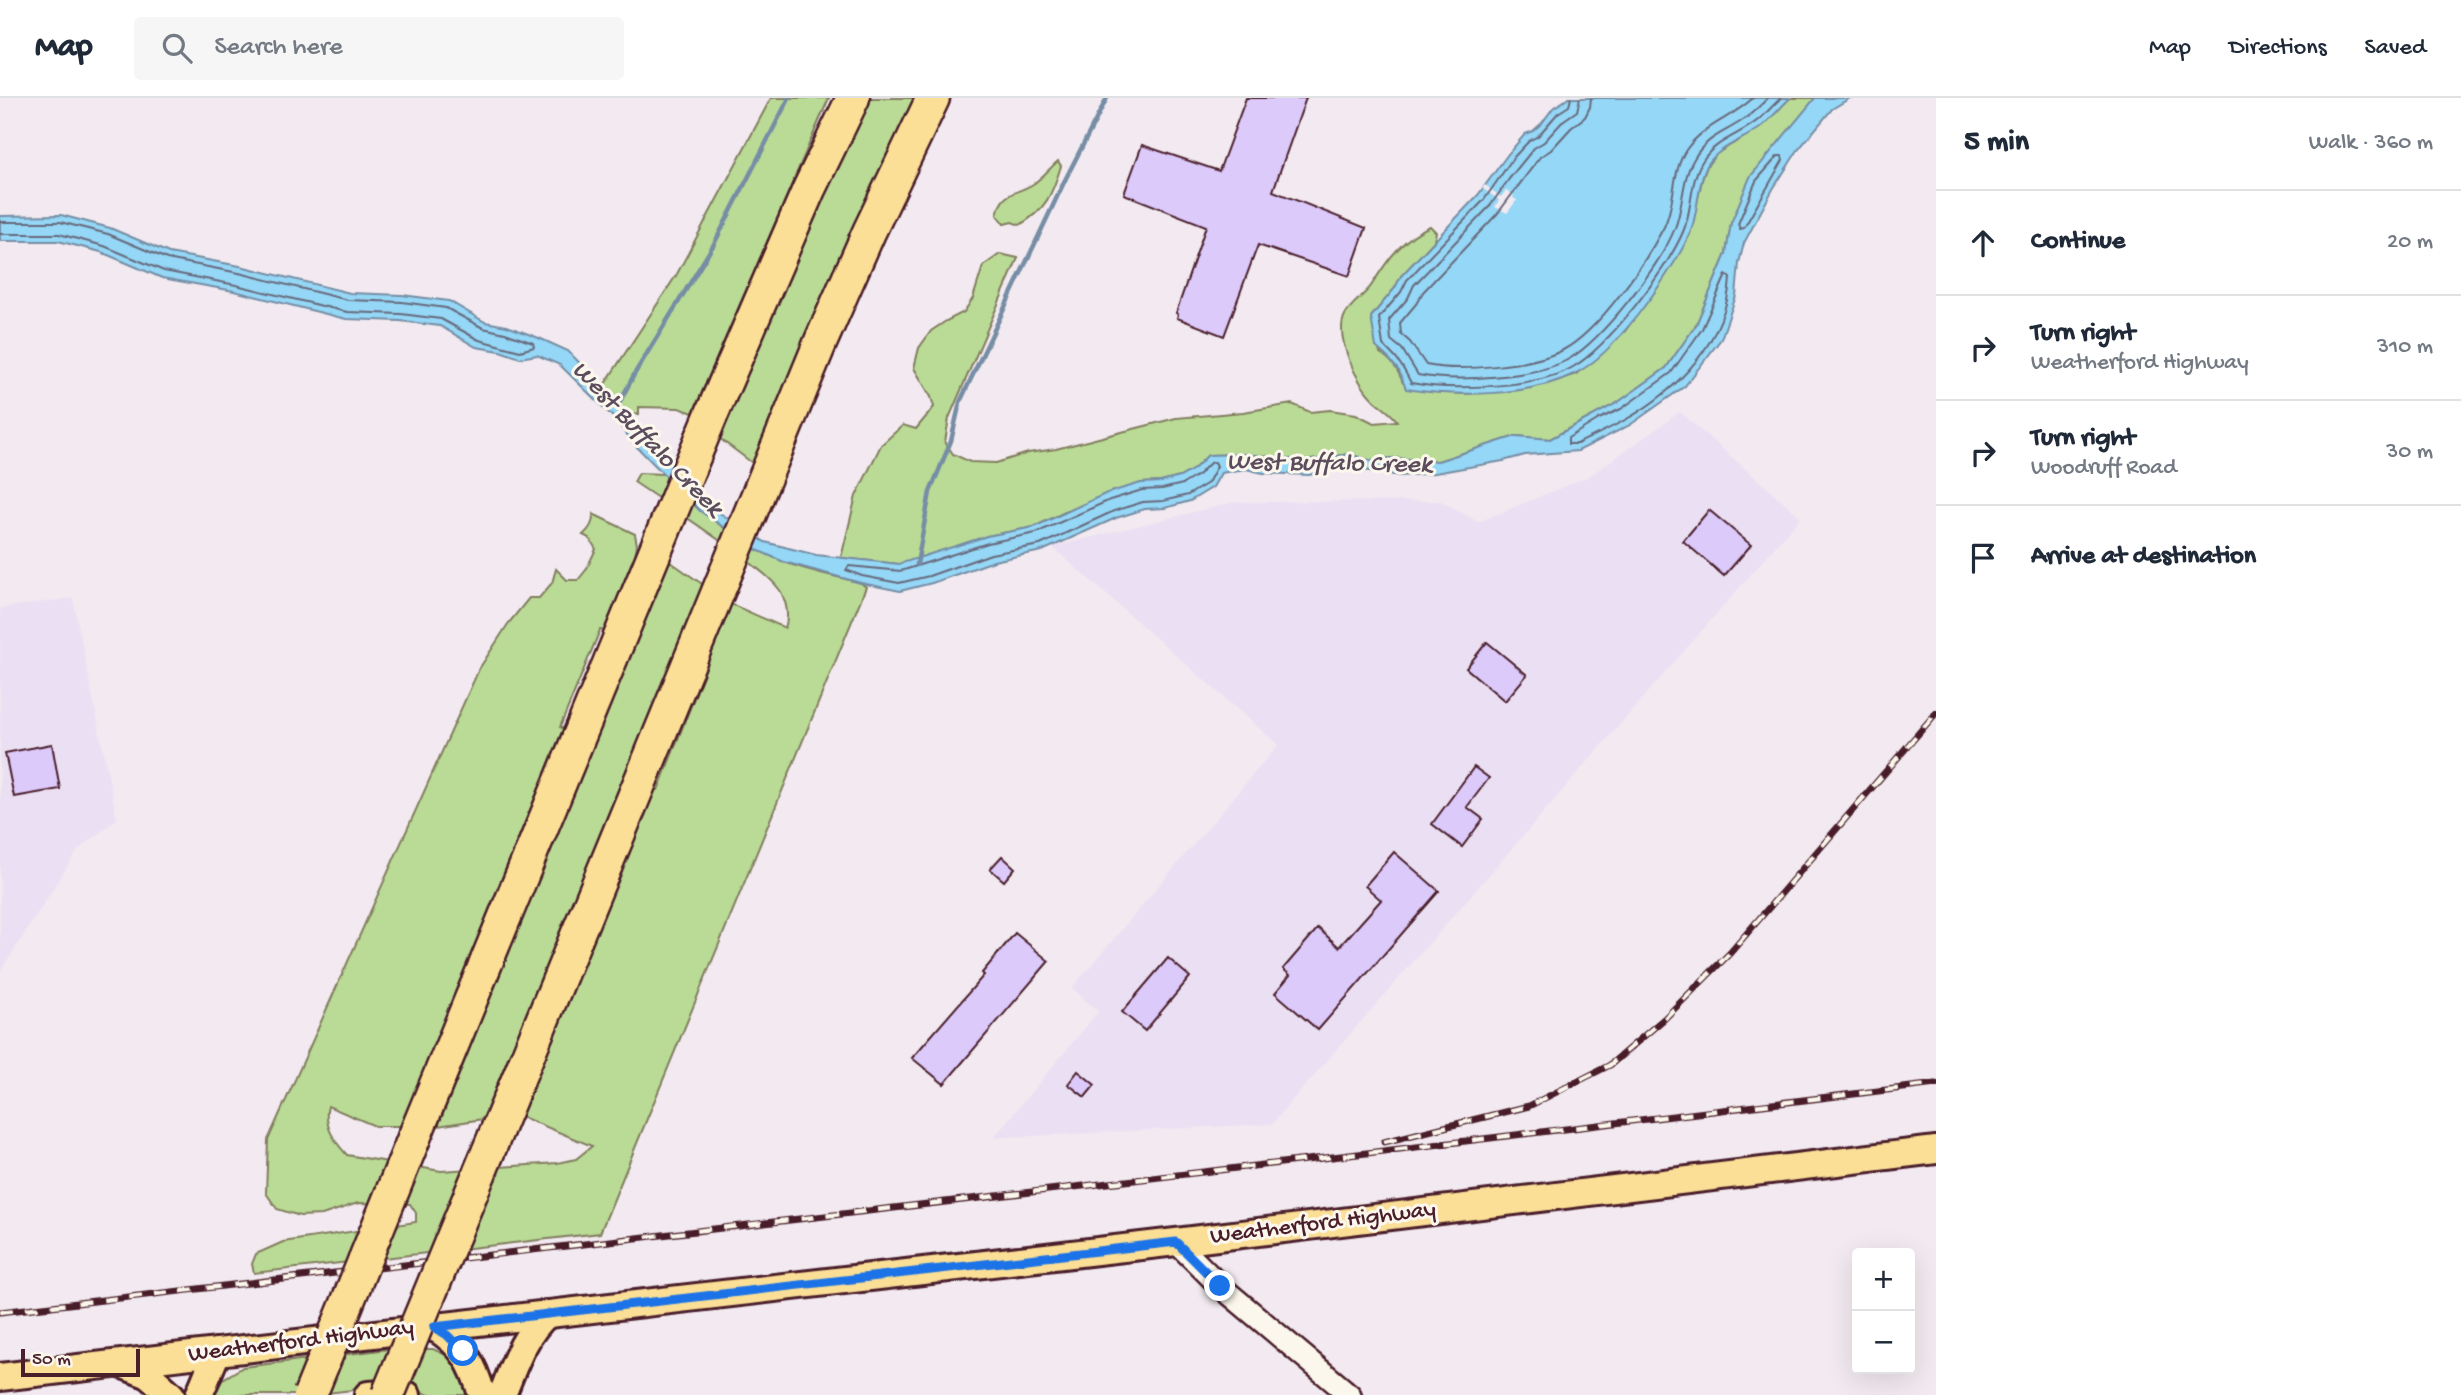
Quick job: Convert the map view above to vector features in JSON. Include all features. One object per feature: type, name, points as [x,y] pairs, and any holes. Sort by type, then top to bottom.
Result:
[{"type":"highway","points":[[310,1395],[710,418],[804,201],[853,98]]},
{"type":"highway","points":[[388,1395],[762,480],[869,232],[933,98]]},
{"type":"main road","name":"Weatherford Highway","points":[[0,1377],[1176,1242],[1936,1150]]},
{"type":"main road","points":[[502,1395],[525,1340],[534,1325],[547,1314]]},
{"type":"main road","points":[[434,1327],[447,1335],[468,1357],[482,1395]]},
{"type":"main road","points":[[199,1395],[217,1352]]},
{"type":"main road","points":[[120,1363],[149,1376],[171,1395]]},
{"type":"main road","points":[[369,1395],[407,1395]]},
{"type":"street","points":[[1176,1242],[1220,1286],[1350,1395]]},
{"type":"shaded area","points":[[1680,412],[1801,517],[1272,1124],[993,1138],[1098,1012],[1072,988],[1278,745],[1052,547],[1234,502],[1441,501],[1478,522],[1589,476]]},
{"type":"shaded area","points":[[73,598],[117,819],[78,850],[0,972],[0,608]]},
{"type":"green space","points":[[771,98],[829,98],[693,413],[679,408],[639,407],[639,414],[627,414],[603,387],[677,274]]},
{"type":"green space","points":[[870,98],[919,98],[755,465],[719,438],[800,246]]},
{"type":"green space","points":[[1790,98],[1815,98],[1785,137],[1731,223],[1726,254],[1696,325],[1666,368],[1617,403],[1550,439],[1516,436],[1438,461],[1391,458],[1372,461],[1349,454],[1305,461],[1244,454],[1208,455],[1194,469],[1180,477],[1141,483],[1034,527],[987,536],[924,558],[899,564],[841,558],[856,496],[881,445],[903,425],[916,429],[934,407],[914,368],[919,348],[931,331],[964,312],[973,298],[983,266],[1000,254],[1018,258],[949,418],[945,442],[953,454],[970,462],[996,463],[1176,418],[1292,404],[1310,412],[1330,410],[1356,414],[1374,423],[1397,421],[1373,399],[1360,382],[1345,347],[1342,324],[1348,310],[1370,287],[1397,250],[1412,237],[1430,226],[1436,232],[1434,241],[1401,276],[1395,288],[1371,317],[1380,353],[1394,366],[1403,383],[1466,394],[1522,388],[1576,374],[1625,331],[1670,267],[1690,234],[1702,180],[1707,166],[1716,154],[1762,126]]},
{"type":"green space","points":[[1058,161],[1061,166],[1058,176],[1042,207],[1020,225],[1012,222],[1004,224],[997,215],[1002,202],[1040,179]]},
{"type":"green space","points":[[639,473],[664,474],[718,523],[765,553],[792,565],[861,583],[866,587],[600,1233],[254,1273],[252,1264],[256,1254],[283,1242],[416,1222],[416,1213],[410,1204],[358,1203],[322,1215],[300,1216],[277,1209],[266,1193],[268,1140],[479,669],[508,624],[529,598],[539,598],[552,583],[556,569],[567,580],[578,580],[586,570],[596,549],[589,538],[583,535],[591,526],[593,514],[635,534],[635,555],[604,631],[600,630],[560,727],[563,729],[401,1126],[375,1126],[328,1106],[327,1113],[331,1132],[347,1155],[441,1171],[557,1163],[576,1159],[592,1146],[520,1116],[653,788],[658,790],[731,604],[785,628],[787,619],[783,597],[773,582],[728,546],[634,482]]},
{"type":"green space","points":[[668,560],[705,586],[489,1118],[438,1126]]},
{"type":"green space","points":[[389,1349],[433,1349],[444,1354],[462,1368],[471,1395],[429,1395],[409,1387],[369,1388],[310,1395],[214,1395],[223,1379],[243,1367]]},
{"type":"water","points":[[1569,98],[1790,98],[1760,128],[1725,148],[1708,164],[1701,181],[1692,227],[1680,253],[1623,333],[1590,365],[1555,382],[1513,391],[1469,394],[1406,389],[1399,371],[1376,347],[1371,317],[1395,288],[1401,276],[1478,195],[1525,134],[1533,131],[1553,108]]},
{"type":"water","name":"West Buffalo Creek","points":[[1815,98],[1850,98],[1832,109],[1798,150],[1744,243],[1736,296],[1721,339],[1685,386],[1630,425],[1578,451],[1525,455],[1435,473],[1400,476],[1345,467],[1309,475],[1263,473],[1246,469],[1221,473],[1213,487],[1190,501],[1165,508],[1145,509],[1116,518],[1042,551],[994,561],[932,583],[900,591],[784,562],[757,550],[700,511],[636,446],[614,418],[560,365],[537,355],[520,358],[476,347],[440,326],[346,319],[234,291],[162,278],[101,252],[58,241],[0,241],[0,216],[61,215],[110,228],[169,253],[240,266],[350,293],[402,295],[449,301],[485,322],[507,326],[568,351],[646,438],[665,454],[704,503],[765,542],[816,555],[899,564],[987,536],[1034,527],[1107,493],[1141,483],[1180,477],[1194,469],[1208,455],[1244,454],[1305,461],[1349,454],[1372,461],[1391,458],[1438,461],[1516,436],[1550,439],[1617,403],[1666,368],[1696,325],[1726,254],[1731,223],[1750,177]]},
{"type":"pier","points":[[1485,185],[1501,197],[1506,190],[1514,195],[1513,198],[1517,200],[1507,213],[1495,207],[1499,200],[1482,188]]},
{"type":"building","points":[[1246,98],[1306,98],[1273,191],[1366,228],[1349,276],[1258,245],[1224,336],[1177,318],[1176,313],[1206,226],[1124,194],[1142,145],[1219,171]]},
{"type":"building","points":[[1709,510],[1751,545],[1724,576],[1683,541]]},
{"type":"building","points":[[1487,642],[1527,675],[1505,701],[1466,668]]},
{"type":"building","points":[[52,744],[60,789],[14,797],[5,753]]},
{"type":"building","points":[[1474,767],[1489,778],[1467,807],[1483,819],[1462,847],[1432,824]]},
{"type":"building","points":[[1394,852],[1439,891],[1318,1030],[1275,993],[1290,975],[1283,969],[1318,928],[1339,947],[1381,900],[1365,886]]},
{"type":"building","points":[[1002,856],[1015,868],[1004,881],[990,869]]},
{"type":"building","points":[[1015,933],[1049,961],[944,1084],[912,1058],[984,975],[982,973]]},
{"type":"building","points":[[1168,958],[1190,977],[1145,1031],[1122,1012]]},
{"type":"building","points":[[1078,1071],[1095,1085],[1085,1097],[1068,1084]]},
{"type":"waterway","name":"West Buffalo Creek","points":[[617,407],[714,244],[789,98]]},
{"type":"waterway","points":[[917,564],[930,492],[951,441],[960,402],[1107,98]]},
{"type":"railway","points":[[1384,1142],[1529,1106],[1610,1065],[1665,1018],[1730,953],[1936,713]]},
{"type":"railway","points":[[0,1312],[1936,1084]]},
{"type":"route","points":[[463,1351],[447,1335],[434,1327],[1176,1242],[1220,1286]]}]
